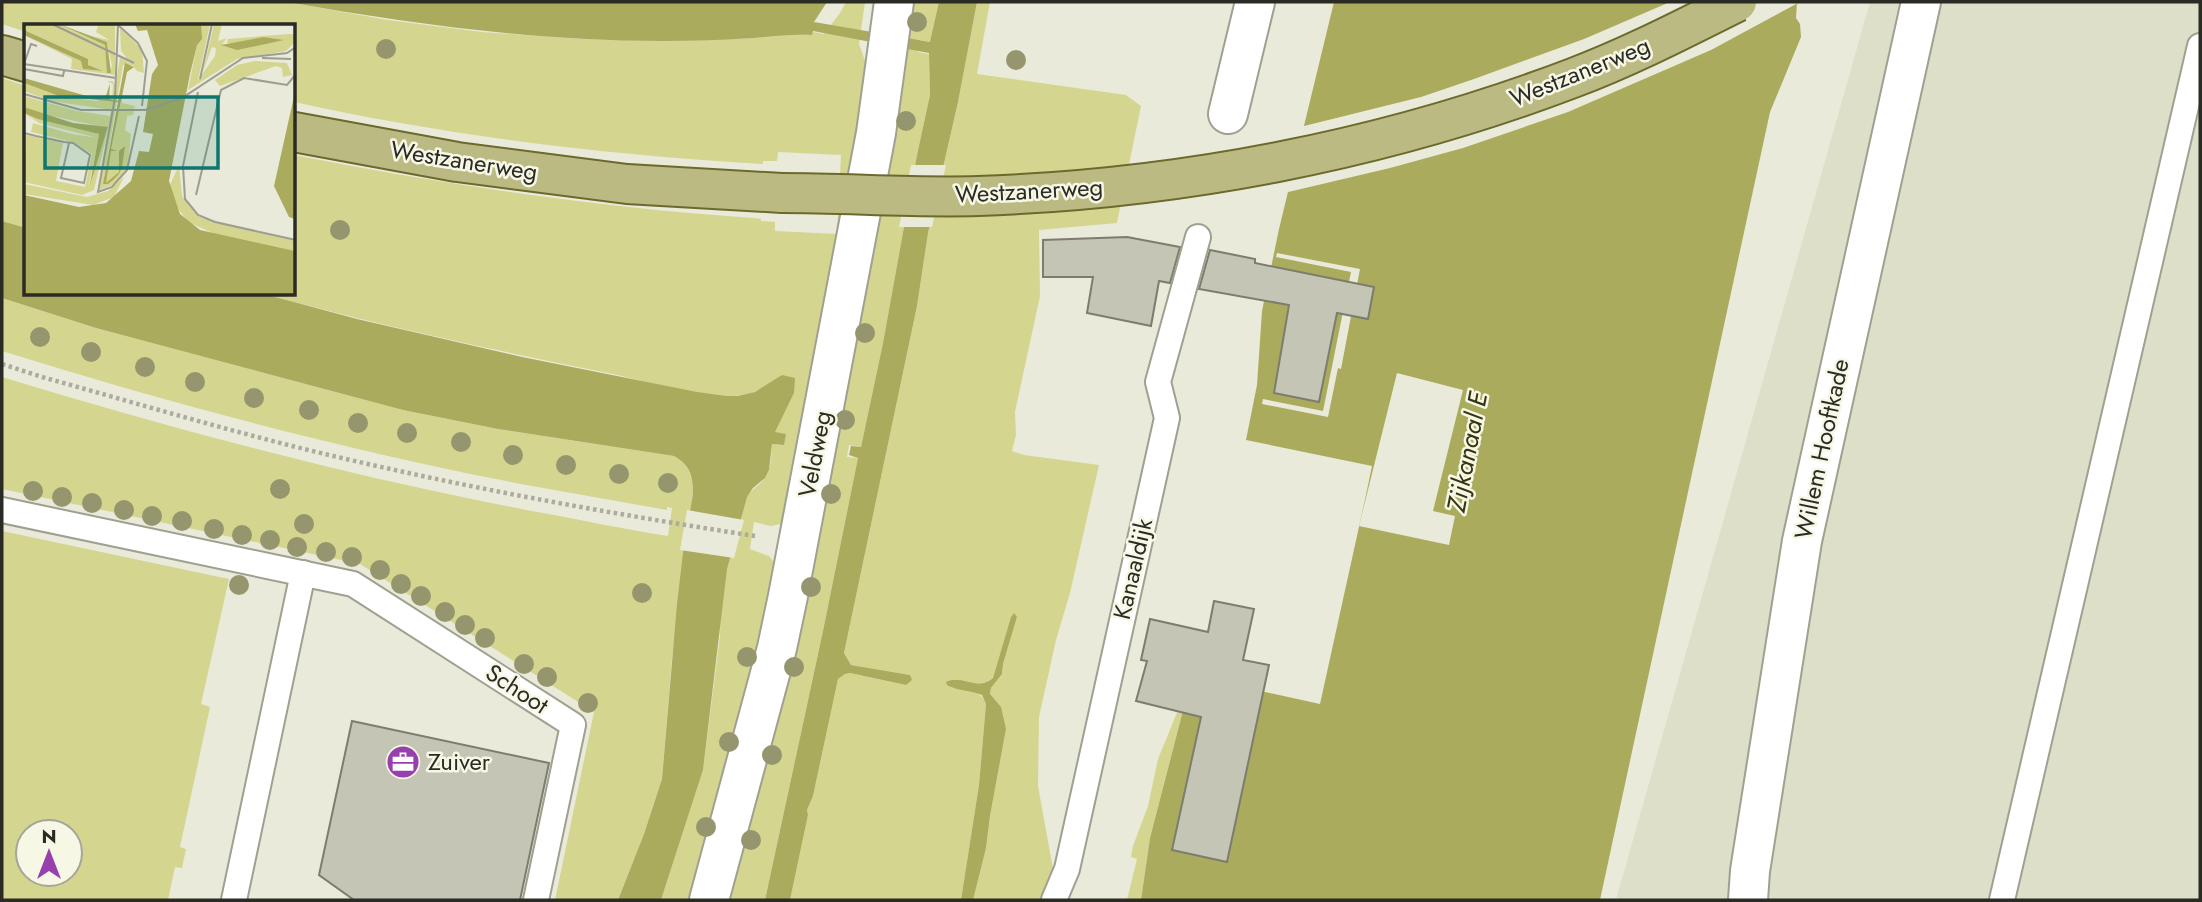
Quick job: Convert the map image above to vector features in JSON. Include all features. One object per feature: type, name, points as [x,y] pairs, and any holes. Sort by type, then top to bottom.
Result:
[{"type":"main road","name":"Westzanerweg","points":[[296,132],[457,162],[628,184],[782,193],[979,196],[1130,185],[1268,164],[1346,148],[1418,129],[1575,78],[1737,2]]},
{"type":"main road","points":[[2,55],[24,61]]},
{"type":"street","name":"Veldweg","points":[[709,900],[777,648],[788,596],[876,133],[894,2]]},
{"type":"street","points":[[1228,114],[1255,2]]},
{"type":"street","name":"Willem Hooftkade","points":[[1748,900],[1750,871],[1802,541],[1921,2]]},
{"type":"lane","points":[[2002,900],[2200,46]]},
{"type":"lane","name":"Kanaaldijk","points":[[1054,900],[1067,869],[1167,418],[1158,382],[1198,237]]},
{"type":"lane","name":"Schoot","points":[[2,510],[353,584],[573,725],[536,900]]},
{"type":"lane","points":[[234,900],[303,573]]},
{"type":"path","points":[[2,364],[293,446],[478,487],[757,537]]},
{"type":"shaded area","points":[[1870,2],[2200,2],[2200,900],[1616,900]]},
{"type":"green space","points":[[2,2],[287,2],[388,20],[482,32],[663,41],[755,38],[780,34],[812,35],[813,32],[824,34],[846,2],[865,2],[859,44],[870,75],[790,522],[771,526],[754,522],[750,549],[769,556],[777,566],[696,900],[661,900],[703,770],[724,585],[734,534],[747,497],[768,472],[772,444],[784,445],[774,432],[794,393],[782,375],[748,394],[703,394],[436,336],[272,296],[296,296],[296,155],[524,194],[755,218],[775,222],[775,231],[837,234],[841,155],[778,152],[777,161],[763,161],[763,164],[645,155],[469,134],[296,102],[296,24],[24,24],[24,31],[2,24]]},
{"type":"green space","points":[[906,2],[939,2],[931,42],[920,40],[918,52],[929,54],[930,95],[883,343],[861,447],[849,445],[847,457],[858,458],[765,900],[722,900]]},
{"type":"green space","points":[[977,2],[990,2],[977,74],[1126,95],[1141,106],[1117,223],[1039,230],[1040,296],[1015,412],[1016,435],[1012,451],[1099,465],[1039,717],[1038,786],[1053,869],[1049,889],[1042,900],[973,900],[986,848],[1006,729],[990,695],[991,688],[1002,674],[1017,617],[1012,615],[993,678],[979,684],[953,679],[951,688],[976,693],[986,704],[979,785],[961,900],[790,900],[807,810],[813,796],[838,679],[850,673],[906,685],[910,675],[851,665],[844,653]]},
{"type":"green space","points":[[2,78],[24,85],[24,227],[2,221]]},
{"type":"green space","points":[[2,298],[96,328],[403,410],[498,429],[674,456],[684,463],[691,476],[693,494],[672,658],[662,779],[618,900],[555,900],[594,712],[360,564],[2,489],[2,377],[265,451],[465,498],[668,536],[672,508],[667,507],[667,510],[455,471],[324,441],[130,389],[2,351]]},
{"type":"green space","points":[[2,531],[229,579],[201,704],[210,707],[180,847],[186,849],[182,868],[175,867],[168,900],[2,900]]},
{"type":"green space","points":[[1192,676],[1150,838],[1141,900],[1127,900],[1137,859],[1131,857],[1133,846],[1148,806],[1158,759]]},
{"type":"water","points":[[287,2],[827,2],[814,22],[930,42],[939,2],[977,2],[844,653],[851,665],[910,675],[912,680],[906,685],[850,673],[838,679],[813,796],[807,810],[790,900],[765,900],[858,458],[849,455],[851,446],[861,447],[883,343],[930,95],[929,53],[813,31],[812,35],[674,41],[568,38],[427,24]]},
{"type":"water","name":"Zijkanaal E","points":[[1334,2],[1797,2],[1796,18],[1800,24],[1801,37],[1770,112],[1600,900],[1141,900],[1150,838],[1192,676],[1320,704],[1366,495],[1372,466],[1246,440],[1257,385],[1262,311]]},
{"type":"water","points":[[2,221],[24,227],[24,296],[271,296],[357,319],[522,357],[697,392],[738,396],[755,392],[782,375],[795,378],[794,393],[775,432],[786,434],[784,445],[772,444],[769,470],[747,497],[727,569],[703,770],[661,900],[618,900],[662,779],[677,604],[693,494],[691,476],[684,463],[674,456],[498,429],[403,410],[96,328],[2,298]]},
{"type":"water","points":[[1014,613],[1017,617],[1002,674],[991,688],[990,694],[1001,707],[1006,729],[986,848],[973,900],[961,900],[979,785],[986,704],[982,695],[951,687],[946,682],[958,680],[981,683],[993,678]]},
{"type":"pier","points":[[1670,2],[1800,2],[1711,50],[1568,112],[1463,148],[1284,193],[1300,127],[1421,97],[1584,39]]},
{"type":"pier","points":[[911,165],[946,165],[932,227],[899,227]]},
{"type":"pier","points":[[1277,253],[1360,269],[1341,369],[1338,368],[1328,417],[1262,404],[1263,399],[1323,411],[1351,272],[1276,257]]},
{"type":"pier","points":[[1397,373],[1463,390],[1433,511],[1455,516],[1449,545],[1359,526]]},
{"type":"pier","points":[[687,510],[744,520],[734,558],[680,550]]},
{"type":"building","points":[[1127,237],[1180,247],[1170,283],[1159,281],[1151,326],[1087,313],[1093,277],[1043,277],[1043,240]]},
{"type":"building","points":[[1210,250],[1255,259],[1255,263],[1374,287],[1368,319],[1337,313],[1319,402],[1274,393],[1289,305],[1199,289]]},
{"type":"building","points":[[1214,601],[1254,609],[1243,660],[1269,665],[1227,862],[1172,850],[1201,717],[1136,701],[1147,661],[1141,660],[1150,619],[1208,632]]},
{"type":"building","points":[[352,721],[549,763],[520,900],[354,900],[319,875]]},
{"type":"place","name":"Zuiver","points":[[403,762]]}]
